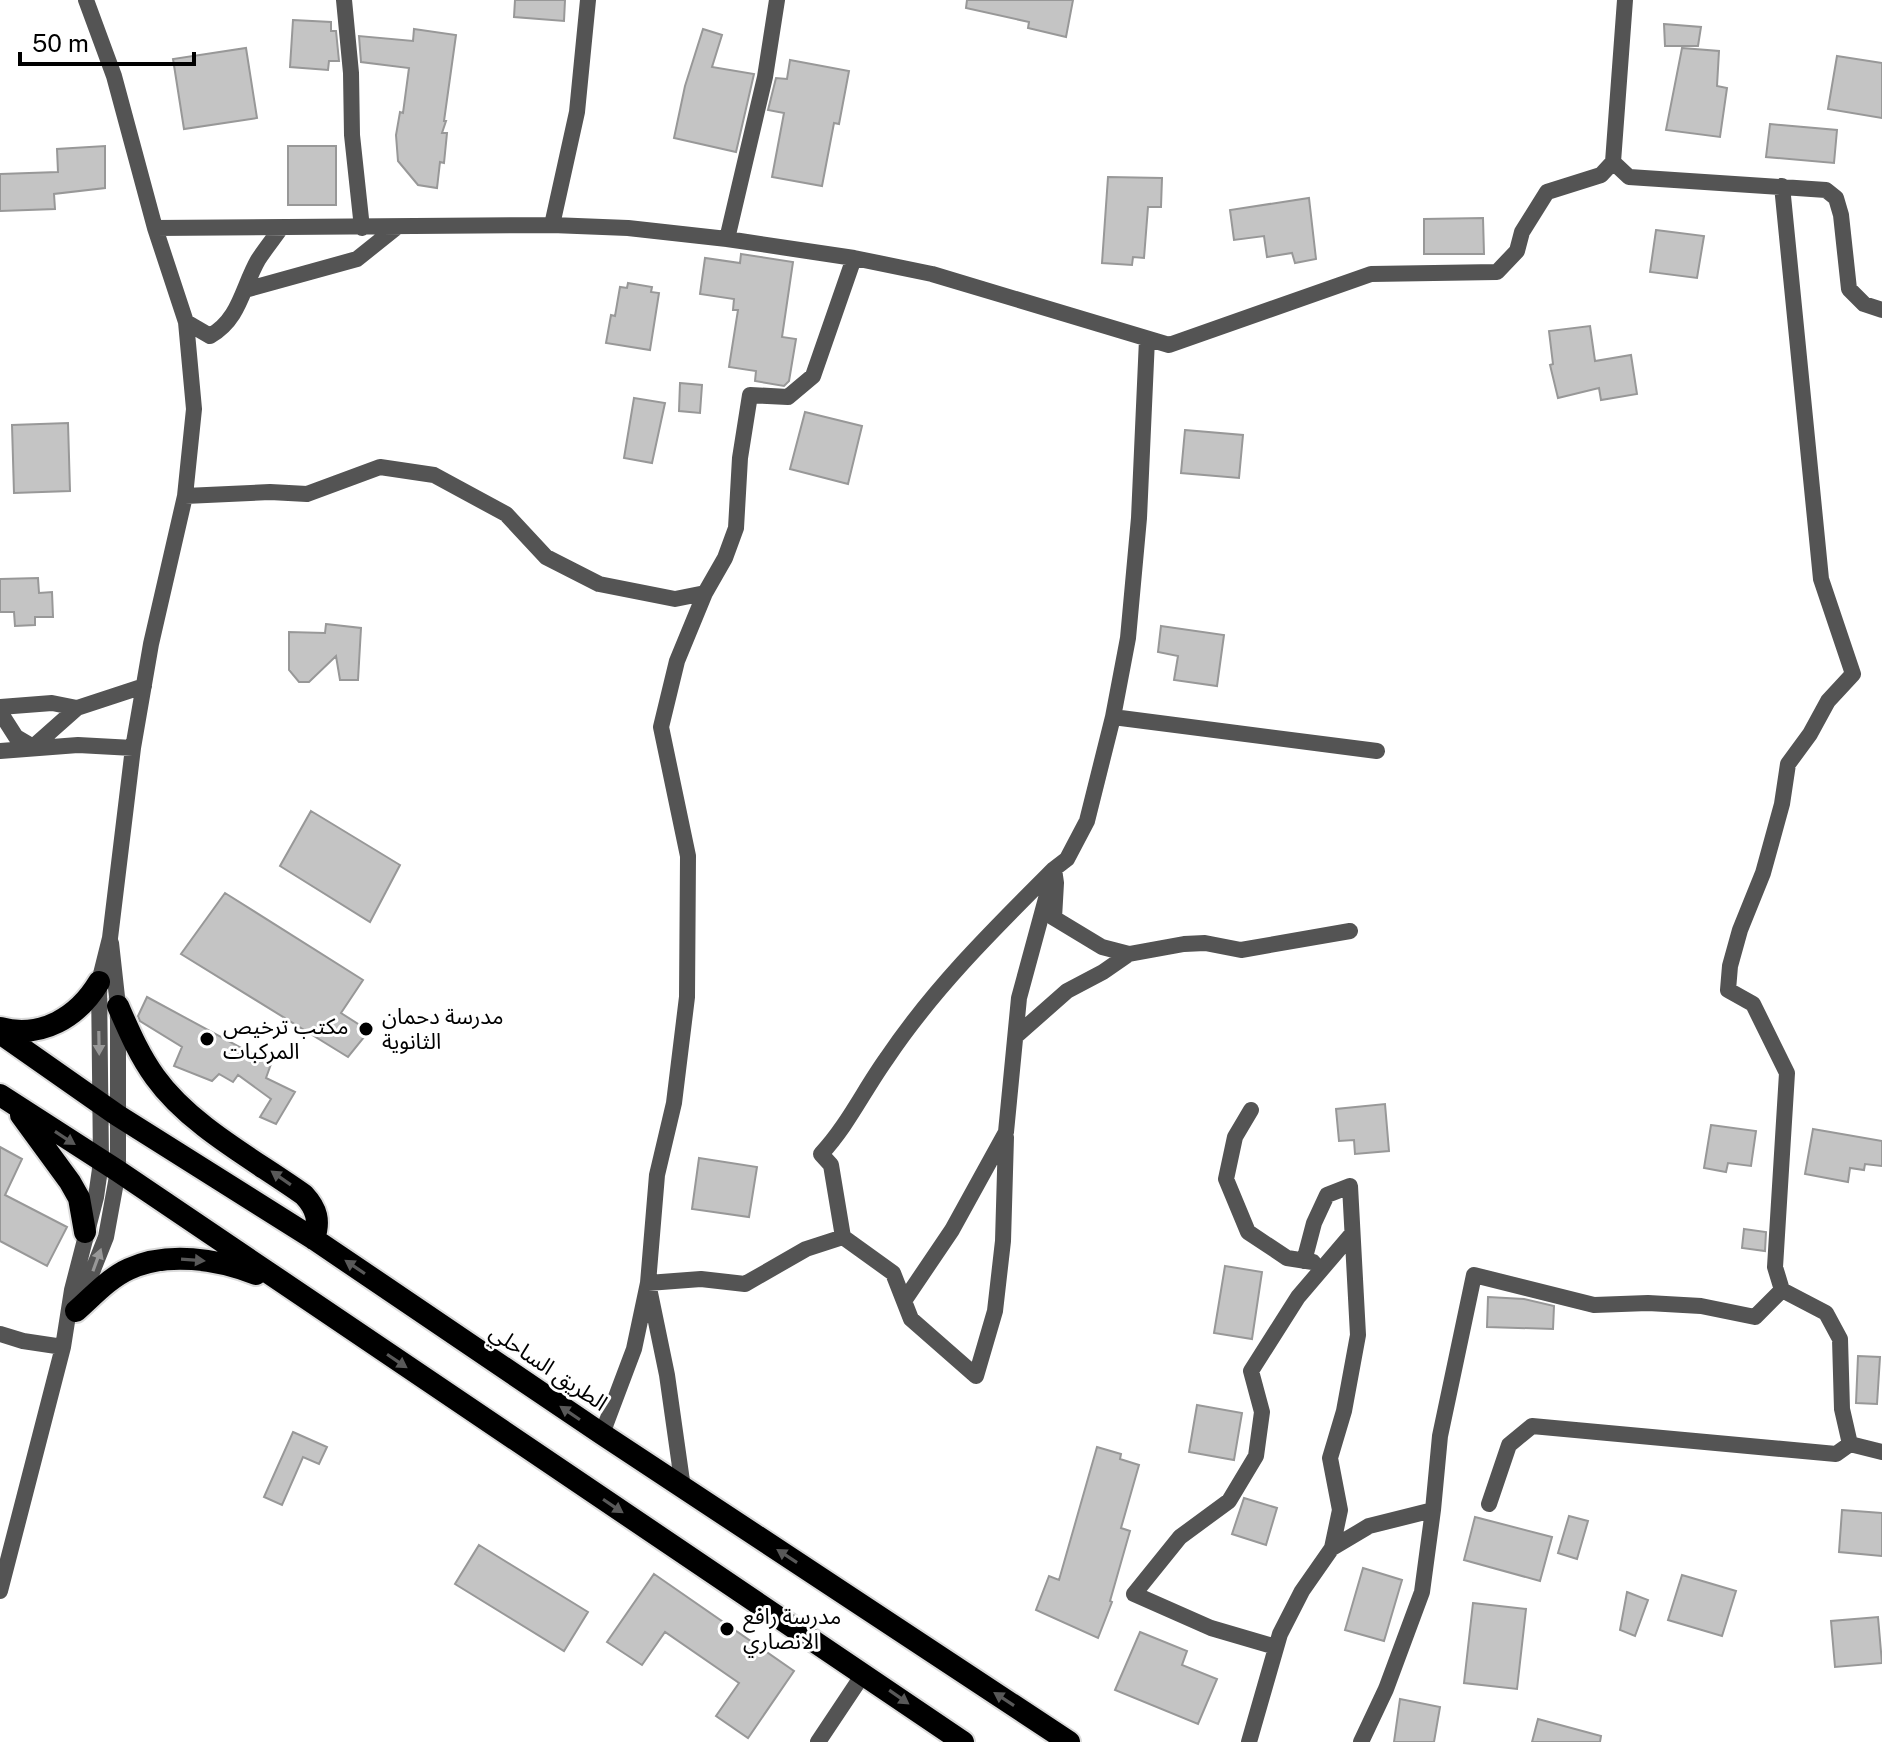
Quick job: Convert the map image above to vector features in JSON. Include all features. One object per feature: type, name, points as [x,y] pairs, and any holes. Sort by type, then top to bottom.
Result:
[{"type":"highway","points":[[0,1030],[24,1031],[61,1022],[90,998],[99,982]]},
{"type":"highway","points":[[118,1006],[141,1056],[174,1100],[195,1119],[304,1195],[312,1204],[318,1228],[314,1239]]},
{"type":"highway","name":"الطريق الساحلي","points":[[0,1030],[108,1108],[314,1239],[683,1488],[1069,1742]]},
{"type":"highway","points":[[7,1100],[963,1742]]},
{"type":"highway","points":[[7,1100],[70,1182],[79,1198],[85,1232]]},
{"type":"highway","points":[[68,1330],[126,1270],[146,1262],[170,1259],[218,1263],[287,1287]]},
{"type":"street","points":[[68,1330],[106,1237],[110,1167],[99,982],[110,938],[133,748],[185,496],[194,409],[186,322],[155,228],[114,76],[86,0]]},
{"type":"street","points":[[344,0],[351,73],[352,135],[362,228]]},
{"type":"street","points":[[552,225],[577,112],[588,0]]},
{"type":"street","points":[[727,239],[765,77],[777,0]]},
{"type":"street","points":[[155,228],[552,225],[628,228],[727,239],[854,258],[932,274],[1169,345],[1371,274],[1497,272],[1517,251],[1522,232],[1547,192],[1601,175],[1613,162],[1625,0]]},
{"type":"street","points":[[1613,162],[1629,177],[1826,190],[1836,198],[1841,215],[1849,289],[1864,304],[1882,310]]},
{"type":"street","points":[[1782,186],[1821,579],[1853,674],[1828,701],[1810,734],[1788,764],[1782,804],[1763,873],[1740,930],[1730,966],[1728,990],[1753,1004],[1787,1073],[1775,1267],[1782,1290],[1826,1313],[1840,1339],[1842,1409],[1850,1444]]},
{"type":"street","points":[[245,290],[357,259],[397,227]]},
{"type":"street","points":[[186,322],[210,336],[224,328],[238,307],[258,261],[281,228]]},
{"type":"street","points":[[602,1434],[634,1349],[648,1283],[657,1175],[674,1103],[687,997],[688,856],[661,727],[677,661],[736,528],[740,458],[750,395],[788,397],[813,376],[854,258]]},
{"type":"street","points":[[1054,869],[1019,998],[1006,1132],[1003,1241],[995,1311],[976,1376],[911,1319],[893,1273],[843,1237],[831,1165],[821,1154],[842,1132],[887,1057],[966,956],[1054,869],[1067,859],[1087,821],[1113,717],[1128,638],[1139,518],[1147,339]]},
{"type":"street","points":[[185,496],[270,492],[307,494],[380,467],[434,475],[506,514],[546,557],[599,584],[675,599],[705,593]]},
{"type":"street","points":[[33,747],[77,708],[144,686]]},
{"type":"street","points":[[33,747],[16,737],[0,710],[52,703],[77,708]]},
{"type":"street","points":[[1113,717],[1377,751]]},
{"type":"street","points":[[0,751],[78,745],[133,748]]},
{"type":"street","points":[[1054,869],[1054,918],[1102,947],[1129,954]]},
{"type":"street","points":[[1016,1036],[1067,991],[1129,954],[1205,943],[1241,950],[1350,931]]},
{"type":"street","points":[[108,1108],[118,1006],[110,938]]},
{"type":"street","points":[[1251,1110],[1235,1137],[1226,1179],[1248,1232],[1287,1258],[1326,1264]]},
{"type":"street","points":[[904,1301],[952,1230],[1006,1132]]},
{"type":"street","points":[[0,1591],[68,1330],[85,1232],[110,1167]]},
{"type":"street","points":[[1249,1742],[1276,1647],[1302,1591],[1332,1548],[1340,1510],[1330,1458],[1344,1411],[1358,1335],[1350,1186],[1327,1195],[1314,1223],[1304,1261]]},
{"type":"street","points":[[1276,1647],[1211,1628],[1134,1594],[1180,1537],[1229,1501],[1256,1456],[1262,1412],[1251,1371],[1298,1297],[1351,1235]]},
{"type":"street","points":[[648,1283],[701,1279],[745,1284],[806,1249],[843,1237]]},
{"type":"street","points":[[1361,1742],[1386,1689],[1422,1592],[1440,1436],[1474,1275],[1594,1305],[1648,1303],[1701,1306],[1755,1317],[1782,1290]]},
{"type":"street","points":[[648,1283],[667,1375],[683,1488]]},
{"type":"street","points":[[0,1334],[23,1341],[68,1330]]},
{"type":"street","points":[[1489,1504],[1509,1445],[1532,1426],[1836,1454],[1850,1444],[1882,1452]]},
{"type":"street","points":[[1332,1548],[1369,1526],[1433,1510]]},
{"type":"street","points":[[818,1742],[864,1673]]},
{"type":"building","points":[[515,0],[565,0],[564,21],[514,17]]},
{"type":"building","points":[[967,0],[1073,0],[1066,37],[1028,28],[1029,22],[966,8]]},
{"type":"building","points":[[293,20],[331,22],[331,31],[336,31],[339,61],[329,61],[328,70],[290,67]]},
{"type":"building","points":[[1664,24],[1701,27],[1698,46],[1665,46]]},
{"type":"building","points":[[414,29],[456,35],[442,133],[447,133],[444,163],[440,162],[437,188],[418,185],[398,161],[396,135],[400,112],[403,113],[409,68],[361,62],[359,36],[413,41]]},
{"type":"building","points":[[703,29],[722,35],[712,67],[754,74],[736,152],[674,138],[685,86]]},
{"type":"building","points":[[246,48],[257,118],[184,129],[173,59]]},
{"type":"building","points":[[1682,48],[1719,51],[1717,86],[1727,88],[1720,137],[1666,130]]},
{"type":"building","points":[[1837,56],[1882,63],[1882,118],[1828,109]]},
{"type":"building","points":[[790,60],[849,71],[839,124],[834,123],[822,186],[772,177],[784,113],[768,110],[776,78],[787,79]]},
{"type":"building","points":[[1770,124],[1837,130],[1834,163],[1766,157]]},
{"type":"building","points":[[105,146],[105,188],[54,194],[55,209],[0,211],[0,174],[58,172],[57,149]]},
{"type":"building","points":[[288,146],[336,146],[336,205],[288,205]]},
{"type":"building","points":[[1108,177],[1162,178],[1161,207],[1148,207],[1144,258],[1133,257],[1132,265],[1102,263]]},
{"type":"building","points":[[1309,198],[1316,259],[1295,263],[1292,253],[1267,257],[1264,236],[1234,240],[1230,210]]},
{"type":"building","points":[[1483,218],[1484,254],[1424,254],[1424,219]]},
{"type":"building","points":[[1656,230],[1704,236],[1697,278],[1650,272]]},
{"type":"building","points":[[741,254],[793,262],[782,337],[796,339],[789,381],[784,386],[755,381],[756,371],[729,367],[738,310],[733,310],[734,299],[700,294],[705,258],[740,263]]},
{"type":"building","points":[[628,283],[652,287],[651,292],[659,293],[650,350],[606,343],[620,287],[627,288]]},
{"type":"building","points":[[1590,326],[1595,361],[1631,355],[1637,394],[1601,400],[1599,388],[1558,398],[1550,365],[1553,364],[1549,331]]},
{"type":"building","points":[[680,383],[702,385],[700,413],[679,411]]},
{"type":"building","points":[[634,398],[665,403],[652,463],[624,458]]},
{"type":"building","points":[[805,412],[862,426],[848,484],[790,469]]},
{"type":"building","points":[[68,423],[70,491],[14,493],[12,425]]},
{"type":"building","points":[[1185,430],[1243,435],[1239,478],[1181,473]]},
{"type":"building","points":[[38,578],[39,593],[52,592],[53,617],[35,617],[35,625],[15,626],[14,612],[0,612],[0,579]]},
{"type":"building","points":[[326,624],[361,628],[358,680],[340,680],[336,656],[309,682],[299,682],[289,670],[289,632],[325,633]]},
{"type":"building","points":[[1161,626],[1224,635],[1217,686],[1174,680],[1178,656],[1158,652]]},
{"type":"building","points":[[311,811],[400,865],[370,922],[280,866]]},
{"type":"building","points":[[225,893],[363,980],[341,1013],[369,1031],[348,1057],[181,954]]},
{"type":"building","points":[[147,997],[271,1064],[266,1078],[295,1092],[276,1124],[260,1117],[271,1099],[238,1075],[233,1082],[219,1074],[212,1081],[174,1066],[182,1047],[140,1021],[138,1016]]},
{"type":"building","points":[[1385,1104],[1389,1151],[1355,1154],[1354,1140],[1339,1141],[1336,1109]]},
{"type":"building","points":[[1711,1125],[1756,1131],[1751,1166],[1728,1163],[1726,1172],[1704,1168]]},
{"type":"building","points":[[1813,1129],[1882,1141],[1882,1166],[1865,1164],[1864,1170],[1850,1168],[1848,1182],[1805,1174]]},
{"type":"building","points":[[0,1147],[22,1159],[5,1195],[67,1227],[47,1266],[0,1241]]},
{"type":"building","points":[[699,1158],[757,1167],[749,1217],[692,1209]]},
{"type":"building","points":[[1744,1229],[1766,1232],[1765,1251],[1742,1248]]},
{"type":"building","points":[[1225,1266],[1262,1272],[1252,1339],[1214,1333]]},
{"type":"building","points":[[1488,1297],[1524,1299],[1554,1306],[1553,1329],[1487,1327]]},
{"type":"building","points":[[1858,1356],[1880,1357],[1877,1404],[1856,1403]]},
{"type":"building","points":[[1197,1405],[1242,1413],[1234,1460],[1189,1452]]},
{"type":"building","points":[[293,1432],[327,1447],[319,1464],[303,1457],[282,1505],[264,1497]]},
{"type":"building","points":[[1097,1447],[1121,1454],[1120,1459],[1139,1465],[1121,1528],[1130,1531],[1112,1602],[1098,1638],[1036,1610],[1049,1576],[1059,1580]]},
{"type":"building","points":[[1244,1498],[1277,1508],[1266,1545],[1232,1534]]},
{"type":"building","points":[[1842,1510],[1882,1513],[1882,1556],[1839,1552]]},
{"type":"building","points":[[1569,1516],[1588,1521],[1577,1559],[1558,1553]]},
{"type":"building","points":[[1475,1517],[1552,1537],[1540,1581],[1464,1560]]},
{"type":"building","points":[[479,1545],[588,1612],[564,1651],[455,1584]]},
{"type":"building","points":[[1363,1568],[1402,1580],[1384,1641],[1345,1630]]},
{"type":"building","points":[[654,1574],[794,1671],[748,1738],[716,1716],[739,1683],[665,1632],[642,1665],[607,1642]]},
{"type":"building","points":[[1682,1575],[1736,1591],[1722,1636],[1668,1620]]},
{"type":"building","points":[[1627,1592],[1648,1600],[1635,1636],[1620,1630]]},
{"type":"building","points":[[1473,1603],[1526,1609],[1517,1689],[1464,1683]]},
{"type":"building","points":[[1878,1617],[1882,1663],[1835,1667],[1831,1621]]},
{"type":"building","points":[[1140,1632],[1187,1651],[1182,1665],[1217,1679],[1198,1724],[1115,1690]]},
{"type":"building","points":[[1400,1699],[1440,1707],[1434,1742],[1394,1742]]},
{"type":"building","points":[[1538,1719],[1601,1736],[1600,1742],[1532,1742]]},
{"type":"place","name":"مدرسة دحمان الثانوية","points":[[366,1029]]},
{"type":"place","name":"مكتب ترخيص المركبات","points":[[207,1039]]},
{"type":"place","name":"مدرسة رافع الانصاري","points":[[727,1629]]}]
